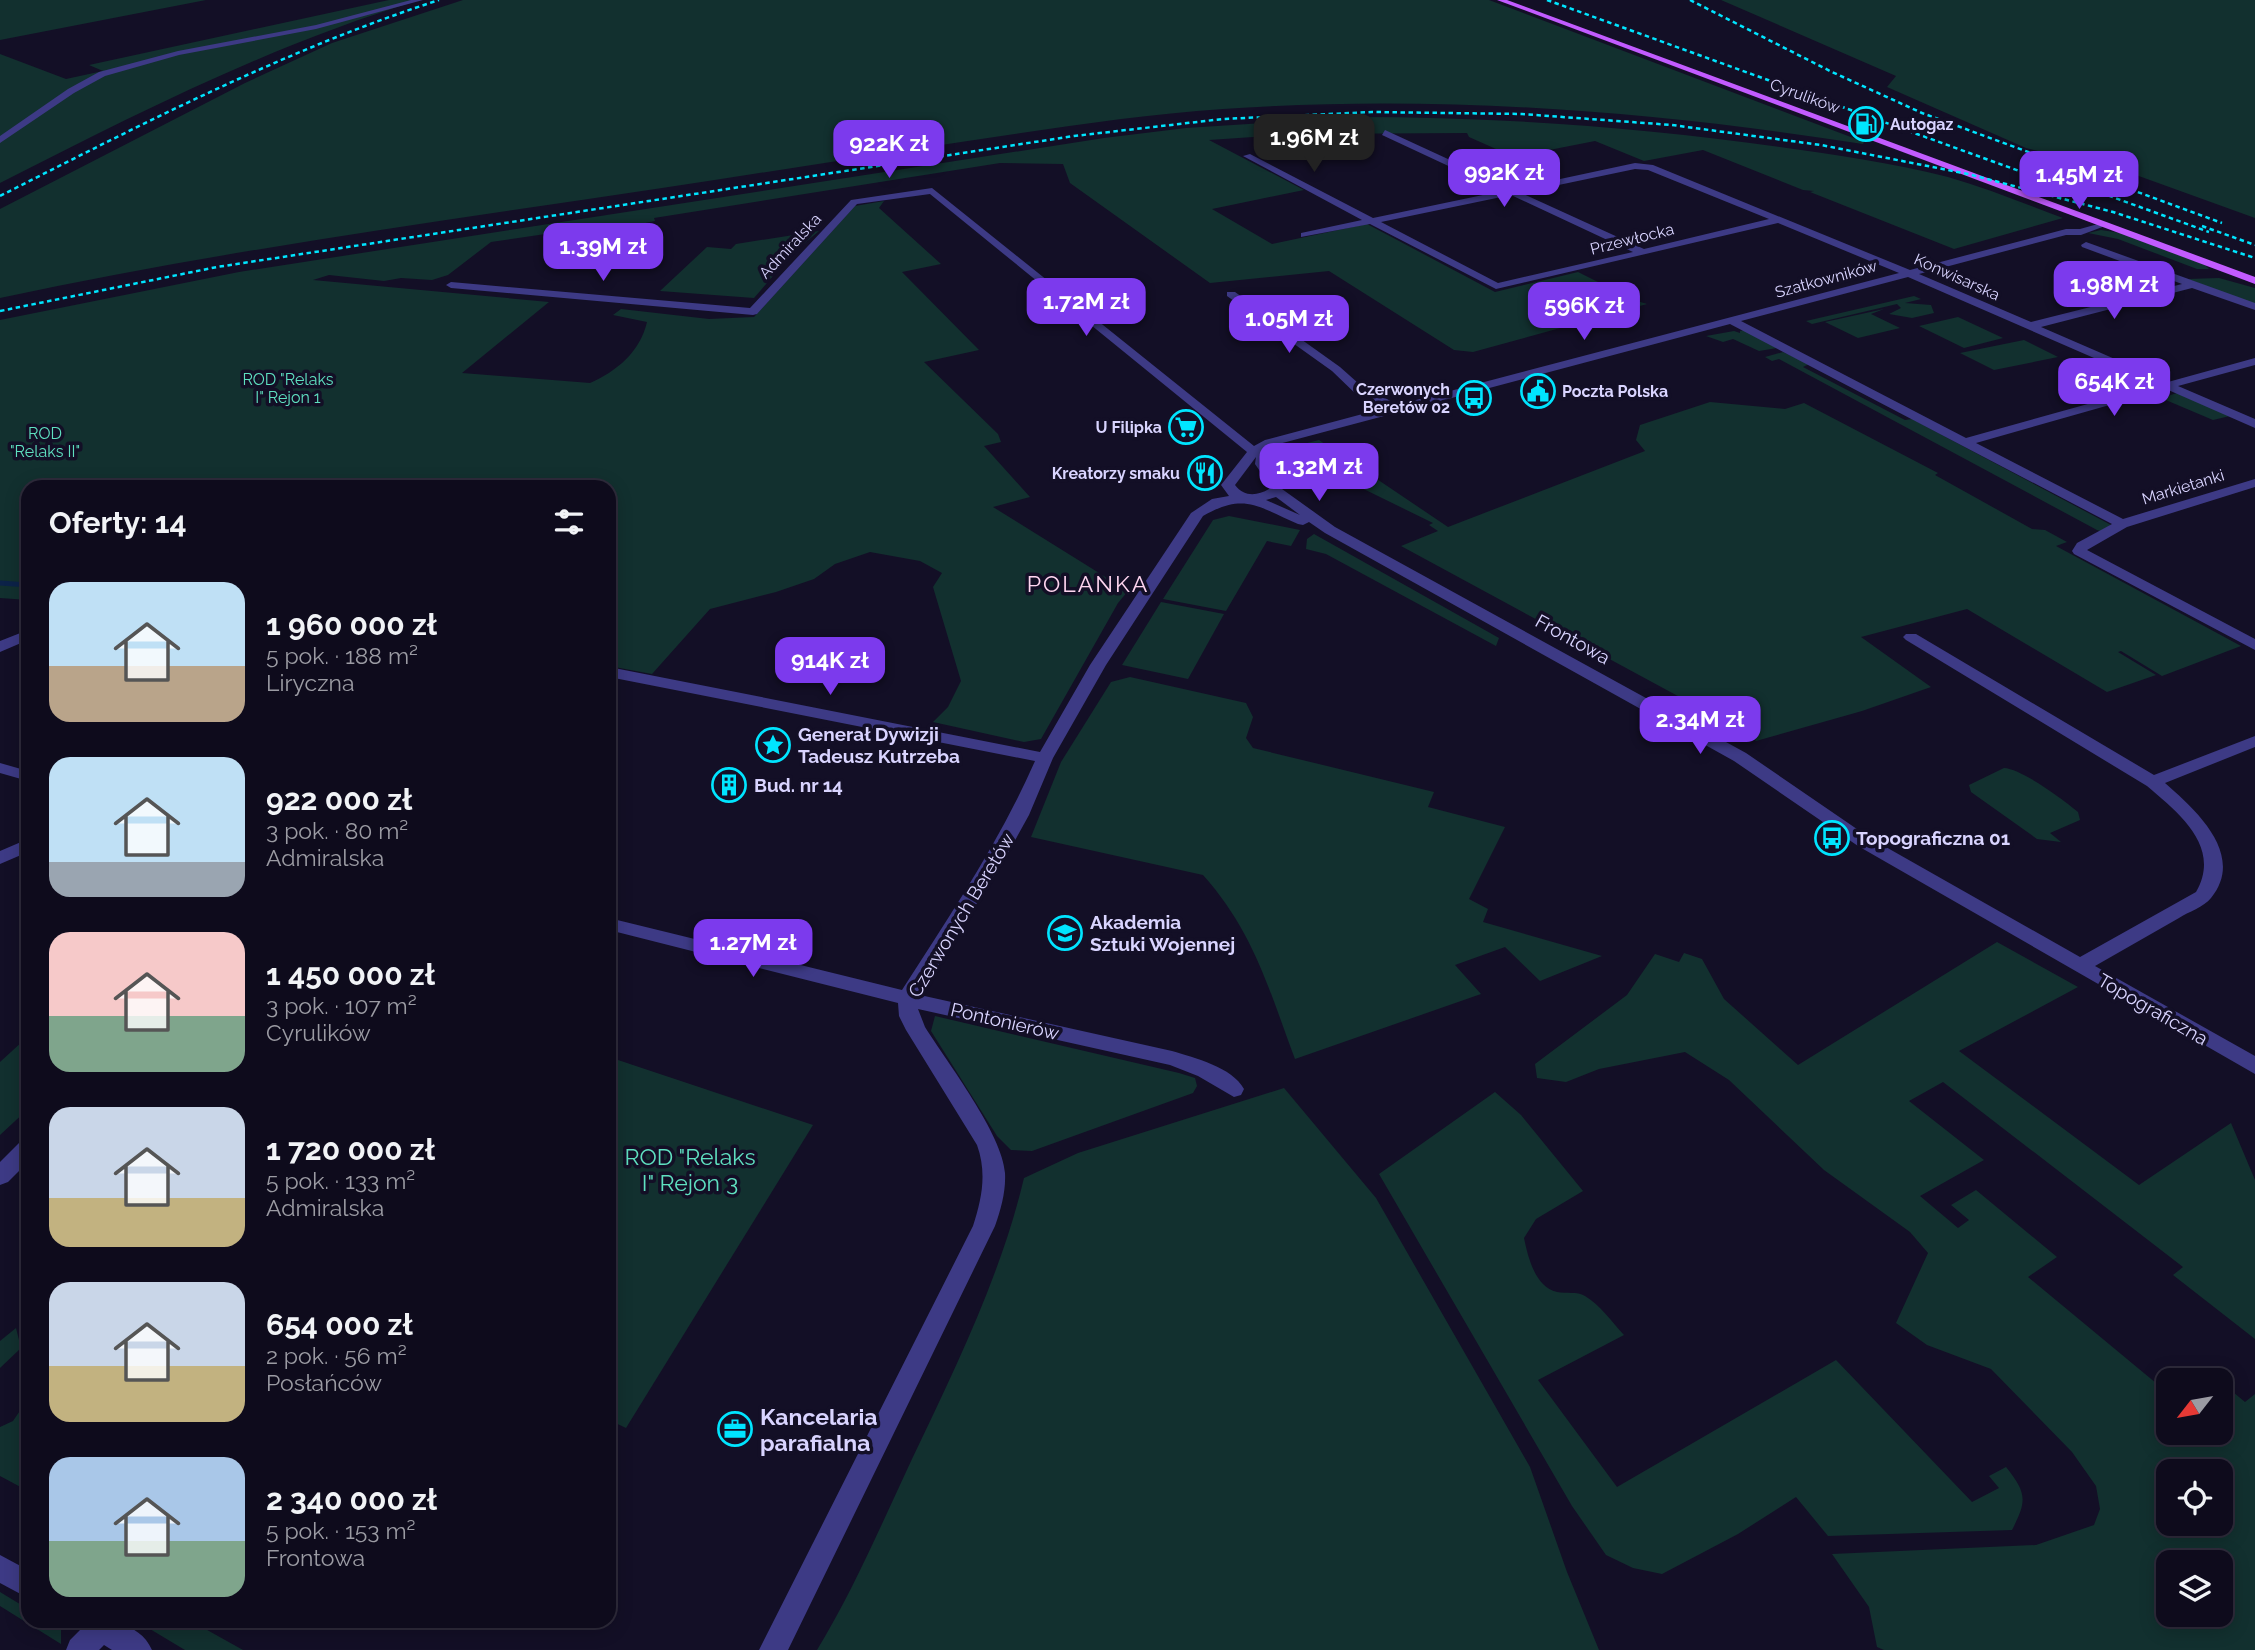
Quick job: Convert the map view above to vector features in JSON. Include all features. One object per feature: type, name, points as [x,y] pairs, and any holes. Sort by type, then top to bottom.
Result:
[{"type":"main road","name":"Cyrulików","points":[[1502,0],[2255,281]]},
{"type":"street","points":[[0,140],[71,91],[103,74],[178,53],[316,27],[419,0]]},
{"type":"street","points":[[1385,133],[1642,252]]},
{"type":"street","points":[[1247,156],[1371,221]]},
{"type":"street","name":"Konwisarska","points":[[1512,192],[1644,166],[1909,273],[2255,424]]},
{"type":"street","name":"Admiralska","points":[[451,285],[753,312],[854,202],[932,191],[1240,443],[1259,453]]},
{"type":"street","points":[[1305,235],[1512,192]]},
{"type":"street","name":"Przewłocka","points":[[1371,221],[1491,284],[1505,286],[1780,220]]},
{"type":"street","name":"Szatkowników","points":[[1716,324],[2066,232],[2081,232],[2102,224]]},
{"type":"street","points":[[2086,245],[2255,307]]},
{"type":"street","points":[[2030,326],[2190,285]]},
{"type":"street","points":[[1231,294],[1336,369],[1363,394],[1366,402],[1390,412]]},
{"type":"street","points":[[1731,320],[2122,524]]},
{"type":"street","name":"Czerwonych Beretów","points":[[773,1650],[984,1226],[995,1191],[994,1160],[916,1030],[909,1016],[907,999],[999,853],[1020,815],[1045,758],[1098,665],[1198,513],[1227,490],[1245,457],[1283,440],[1716,324]]},
{"type":"street","points":[[1964,442],[2255,361]]},
{"type":"street","points":[[1259,453],[1261,464],[1273,485]]},
{"type":"street","points":[[1227,490],[1256,475],[1273,485]]},
{"type":"street","name":"Markietanki","points":[[2255,483],[2122,524],[2082,546],[2079,551],[2255,645]]},
{"type":"street","name":"Czerwonych Beretów","points":[[1227,490],[1247,498],[1266,497],[1273,485]]},
{"type":"street","name":"Frontowa","points":[[1273,485],[1330,530],[1740,757],[1864,842],[2078,966]]},
{"type":"street","name":"Frontowa","points":[[1247,498],[1330,530]]},
{"type":"street","points":[[0,647],[21,638]]},
{"type":"street","name":"Topograficzna","points":[[1912,638],[2153,782],[2210,841],[2213,853],[2212,882],[2203,896],[2078,966]]},
{"type":"street","points":[[616,673],[1045,758]]},
{"type":"street","points":[[2153,782],[2255,741]]},
{"type":"street","points":[[0,768],[21,774]]},
{"type":"street","points":[[0,858],[21,848]]},
{"type":"street","name":"Pontonierów","points":[[616,926],[839,979],[907,999],[1194,1066],[1234,1088]]},
{"type":"street","name":"Topograficzna","points":[[2078,966],[2255,1066]]},
{"type":"street","points":[[0,1176],[21,1155]]},
{"type":"street","points":[[0,1569],[21,1581]]},
{"type":"street","points":[[80,1650],[93,1628]]},
{"type":"street","points":[[102,1628],[138,1650]]},
{"type":"green space","points":[[0,0],[206,0],[0,40]]},
{"type":"green space","points":[[389,0],[420,0],[311,37],[258,59],[154,106],[0,183],[0,54],[66,79],[103,71],[89,65]]},
{"type":"green space","points":[[463,0],[1489,0],[1864,142],[1863,144],[1624,114],[1545,108],[1384,104],[1223,109],[1026,132],[330,238],[0,298],[0,209],[245,83],[332,43]]},
{"type":"green space","points":[[1721,0],[2255,0],[2255,218],[2089,158],[2053,155],[2026,148],[1887,87],[1896,76]]},
{"type":"green space","points":[[1355,117],[1568,124],[1674,134],[1885,163],[1948,177],[2063,218],[1954,249],[1810,192],[1814,191],[1803,190],[1703,150],[1644,161],[1595,141],[1514,157],[1469,137],[1467,133],[1298,134],[1209,140],[1304,190],[1212,209],[1272,244],[1367,224],[1495,292],[1578,272],[1647,304],[1473,352],[1454,350],[1329,271],[1210,283],[1070,183],[1063,164],[1000,163],[654,218],[655,221],[600,234],[566,231],[491,242],[448,275],[432,280],[401,278],[384,281],[329,275],[313,280],[549,302],[462,373],[590,383],[609,373],[626,359],[644,333],[647,322],[613,315],[621,309],[709,319],[754,317],[855,206],[884,201],[879,208],[941,264],[902,272],[979,350],[924,362],[998,434],[1001,442],[984,446],[1030,497],[993,507],[1128,591],[1118,603],[1041,739],[1024,742],[933,722],[948,707],[961,681],[933,587],[942,573],[920,561],[870,552],[835,564],[814,579],[710,609],[652,674],[616,667],[616,480],[21,480],[21,600],[0,598],[0,320],[239,272],[1104,138],[1186,128]]},
{"type":"green space","points":[[2101,230],[2121,233],[2205,265],[2209,269],[2197,269],[2118,239],[2088,233]]},
{"type":"green space","points":[[819,231],[793,253],[754,298],[660,291],[707,247],[731,249],[736,244]]},
{"type":"green space","points":[[2219,278],[2255,288],[2255,305],[2188,279]]},
{"type":"green space","points":[[1914,296],[1921,299],[1905,303],[1931,305],[1934,313],[1912,318],[1889,314],[1901,308],[1897,304],[1812,324],[1806,321]]},
{"type":"green space","points":[[1884,309],[1871,314],[1900,328],[1858,338],[1825,322]]},
{"type":"green space","points":[[1958,317],[2003,338],[1964,348],[1919,326]]},
{"type":"green space","points":[[1744,330],[1777,348],[1759,351],[1733,339],[1723,342],[1706,336],[1734,331],[1740,333]]},
{"type":"green space","points":[[2024,340],[2058,357],[1994,370],[1960,353]]},
{"type":"green space","points":[[1783,352],[1809,364],[1803,367],[1905,420],[1912,419],[2111,525],[2097,530],[1779,359],[1772,361],[1765,357]]},
{"type":"green space","points":[[2177,393],[2230,416],[2213,420],[2161,398]]},
{"type":"green space","points":[[1710,402],[1785,409],[1804,403],[1938,473],[1935,475],[2032,529],[2045,530],[2067,542],[2056,546],[2241,646],[2162,676],[2121,651],[2118,652],[2156,675],[2107,692],[1967,609],[1861,637],[1931,687],[1862,711],[1756,741],[1748,734],[1401,546],[1438,531],[1429,525],[1433,523],[1331,473],[1293,485],[1275,469],[1274,460],[1284,449],[1319,440],[1448,527],[1645,451],[1636,440],[1640,425]]},
{"type":"green space","points":[[1229,516],[1300,530],[1291,546],[1267,541],[1226,611],[1163,599],[1213,520]]},
{"type":"green space","points":[[1314,534],[1499,638],[1496,646],[1326,554],[1306,549],[1307,539]]},
{"type":"green space","points":[[1161,602],[1224,614],[1188,679],[1122,665]]},
{"type":"green space","points":[[1130,677],[1246,703],[1253,717],[1246,738],[1253,748],[1434,792],[1428,807],[1505,827],[1469,899],[1488,909],[1483,922],[1602,956],[1540,981],[1505,947],[1455,965],[1481,994],[1295,1059],[1248,940],[1221,896],[1203,875],[1031,837],[1061,762],[1111,682]]},
{"type":"green space","points":[[2004,768],[2032,779],[2078,812],[2080,820],[2050,833],[2061,842],[2037,839],[1971,792],[1969,785]]},
{"type":"green space","points":[[1997,942],[2078,987],[1959,1051],[2139,1185],[2231,1123],[2255,1180],[2255,1339],[2173,1275],[2183,1267],[1943,1082],[1909,1101],[1984,1160],[1920,1196],[1958,1228],[1969,1220],[1951,1205],[1976,1190],[2057,1257],[2028,1277],[2156,1383],[2156,1446],[2233,1446],[2233,1392],[2245,1402],[2255,1394],[2255,1650],[1884,1650],[1877,1647],[1869,1607],[1832,1554],[2036,1545],[2094,1525],[2100,1509],[2096,1486],[2072,1452],[1991,1369],[1927,1345],[1896,1323],[1928,1253],[1910,1232],[1824,1170],[1729,1080],[1685,1052],[1599,1069],[1566,1082],[1537,1078],[1535,1064],[1627,995],[1655,954],[1679,962],[1684,953],[1702,959],[1724,999],[1798,1065]]},
{"type":"green space","points":[[935,1016],[1179,1073],[1195,1078],[1197,1086],[1193,1093],[1032,1151],[1011,1150],[997,1136],[931,1031]]},
{"type":"green space","points":[[21,1043],[21,1116],[0,1135],[0,1062]]},
{"type":"green space","name":"ROD \"Relaks I\" Rejon 3","points":[[616,1059],[813,1125],[626,1428],[616,1423]]},
{"type":"green space","points":[[1284,1088],[1376,1198],[1530,1467],[1567,1572],[1599,1650],[817,1650],[867,1556],[960,1356],[1003,1250],[1024,1178],[1078,1153]]},
{"type":"green space","points":[[1495,1092],[1521,1115],[1583,1191],[1536,1219],[1524,1238],[1528,1254],[1543,1284],[1557,1292],[1585,1296],[1601,1309],[1624,1335],[1538,1380],[1617,1487],[1836,1360],[1972,1502],[1999,1488],[1989,1476],[2006,1467],[2018,1484],[2022,1497],[2020,1512],[2012,1530],[1828,1536],[1796,1497],[1738,1534],[1662,1574],[1633,1568],[1606,1555],[1572,1506],[1379,1174]]},
{"type":"green space","points":[[16,1328],[21,1348],[0,1368],[0,1341]]},
{"type":"green space","points":[[21,1409],[21,1487],[0,1476],[0,1427],[13,1421]]},
{"type":"green space","points":[[0,1592],[21,1605],[21,1619],[0,1606]]},
{"type":"green space","points":[[35,1628],[61,1630],[61,1644]]},
{"type":"green space","points":[[148,1628],[204,1628],[243,1650],[185,1650]]},
{"type":"waterway","points":[[0,583],[21,584]]},
{"type":"railway","points":[[0,196],[216,89],[326,41],[439,0]]},
{"type":"railway","points":[[1547,0],[2080,193]]},
{"type":"railway","points":[[1690,0],[1832,72],[1922,113],[2222,223]]},
{"type":"railway","points":[[0,311],[217,267],[1074,136],[1223,119],[1372,112],[1522,114],[1672,125],[1821,145],[1968,174],[2113,212],[2255,258]]},
{"type":"railway","points":[[2071,182],[2209,232]]},
{"type":"railway","points":[[2202,226],[2255,245]]},
{"type":"place","name":"Autogaz","points":[[1866,124]]},
{"type":"place","name":"Poczta Polska","points":[[1538,391]]},
{"type":"place","name":"Czerwonych Beretów 02","points":[[1474,398]]},
{"type":"place","name":"U Filipka","points":[[1186,427]]},
{"type":"place","name":"Kreatorzy smaku","points":[[1205,473]]},
{"type":"place","name":"Generał Dywizji Tadeusz Kutrzeba","points":[[773,745]]},
{"type":"place","name":"Bud. nr 14","points":[[729,785]]},
{"type":"place","name":"Topograficzna 01","points":[[1832,838]]},
{"type":"place","name":"Akademia Sztuki Wojennej","points":[[1065,933]]},
{"type":"place","name":"Kancelaria parafialna","points":[[735,1429]]},
{"type":"district","name":"POLANKA","points":[[1088,583]]},
{"type":"park label","name":"ROD \"Relaks I\" Rejon 1","points":[[288,388]]},
{"type":"park label","name":"ROD \"Relaks II\"","points":[[45,442]]}]
